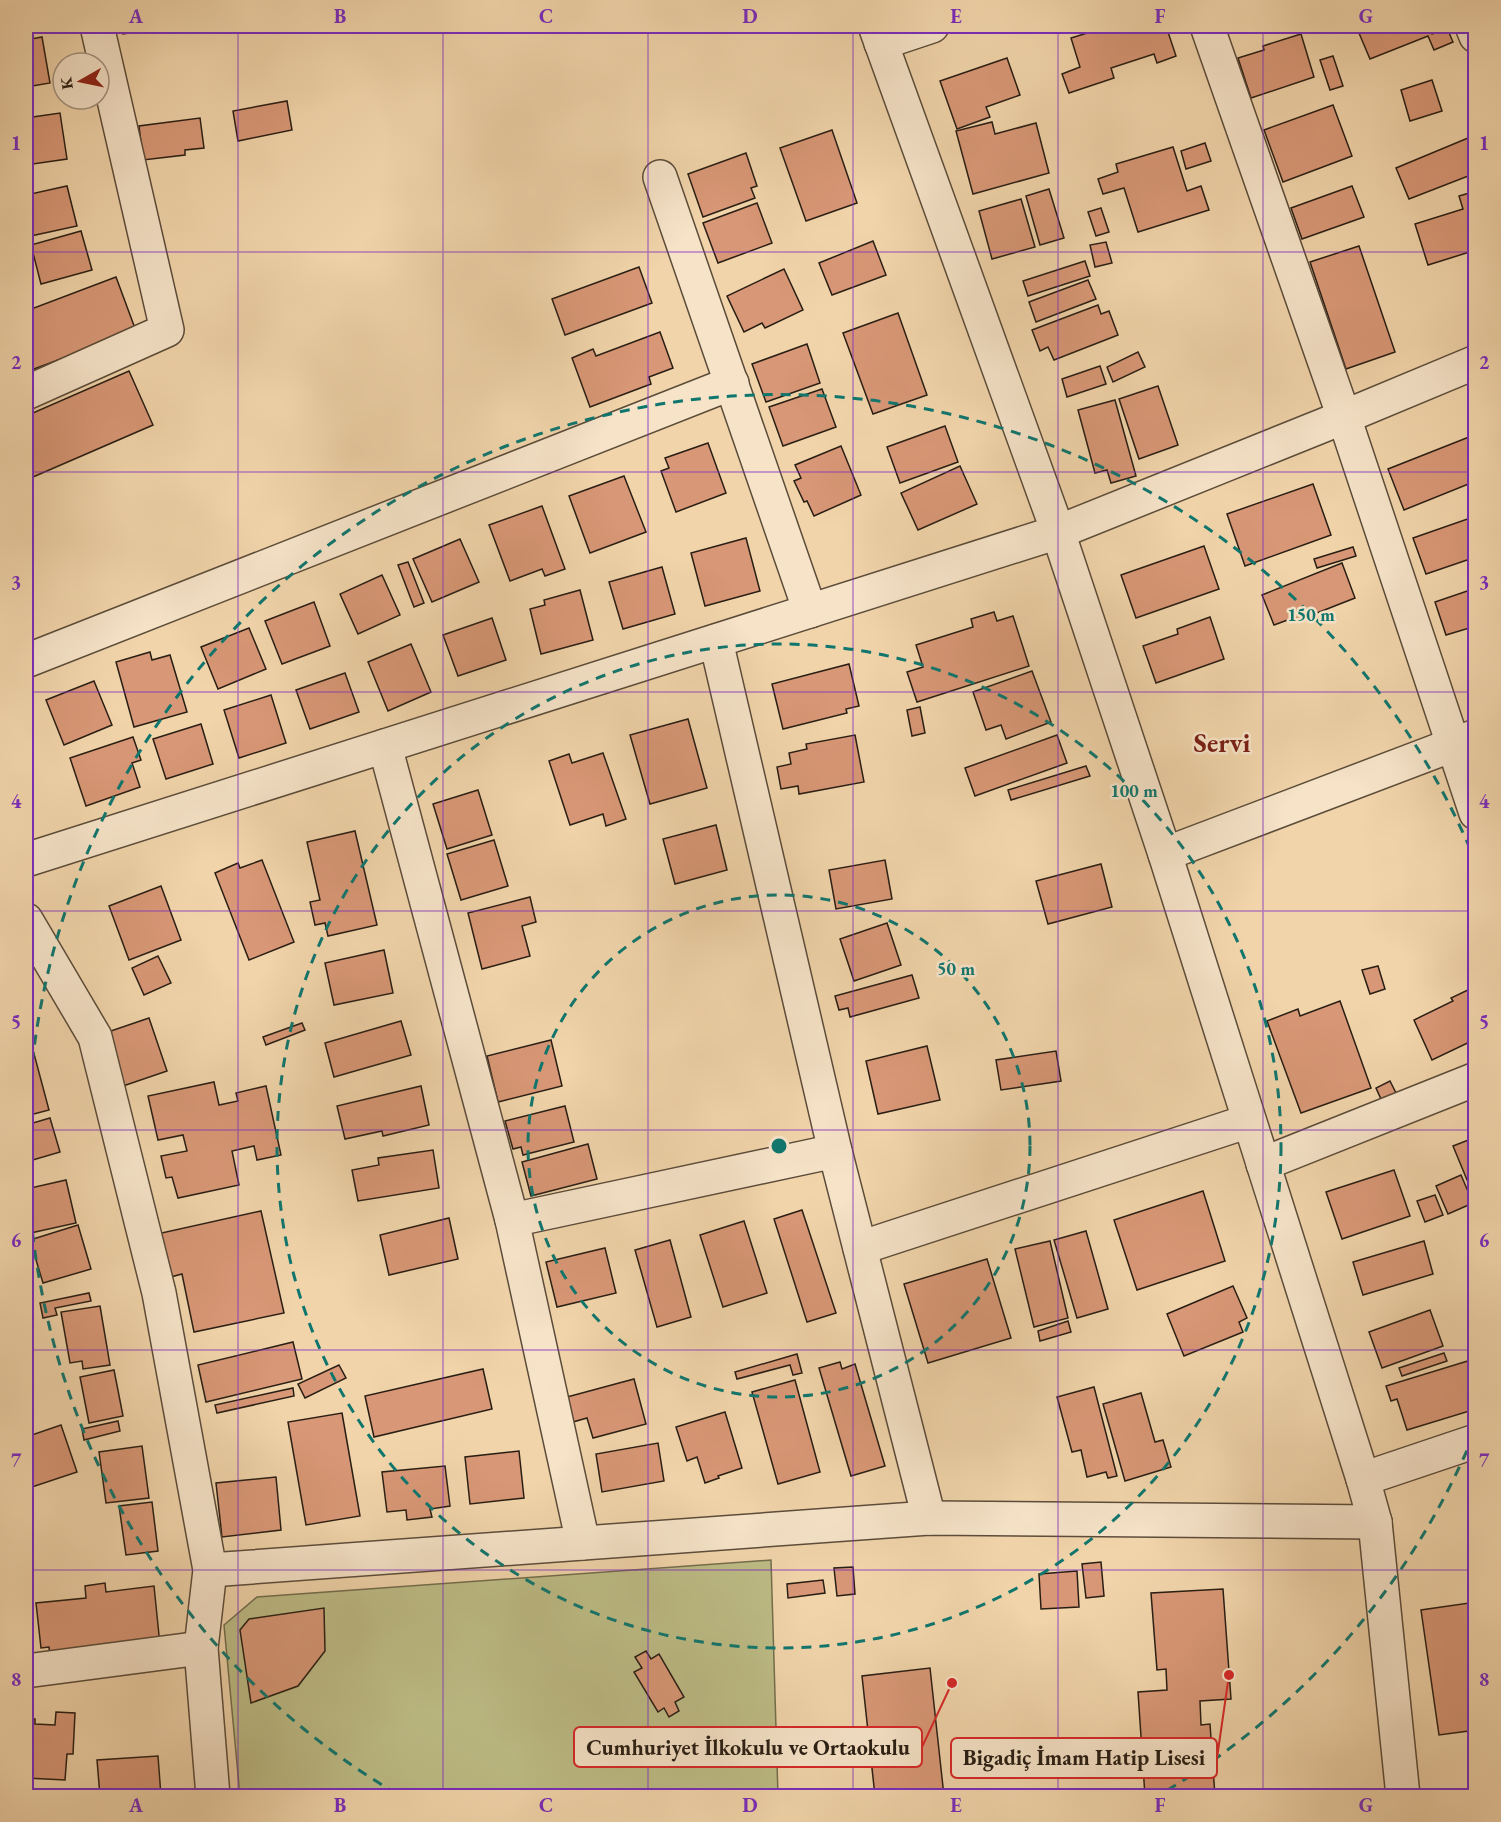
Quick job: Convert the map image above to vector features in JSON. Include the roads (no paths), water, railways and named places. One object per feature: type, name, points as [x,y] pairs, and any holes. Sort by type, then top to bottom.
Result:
[{"type":"street","points":[[26,393],[167,330],[97,26]]},
{"type":"street","points":[[932,26],[878,34],[1058,532],[1165,854],[1363,1479],[1375,1522],[1403,1797]]},
{"type":"street","points":[[1207,26],[1344,417],[1464,741],[1476,813]]},
{"type":"street","points":[[1472,26],[1476,36]]},
{"type":"street","points":[[660,177],[810,611]]},
{"type":"street","points":[[26,860],[1058,532],[1476,362]]},
{"type":"street","points":[[26,661],[732,383]]},
{"type":"street","points":[[716,641],[836,1151],[929,1518]]},
{"type":"street","points":[[1165,854],[1464,741]]},
{"type":"street","points":[[385,746],[512,1220],[584,1543]]},
{"type":"street","points":[[26,920],[94,1037],[159,1293],[210,1570],[201,1648],[213,1797]]},
{"type":"street","points":[[1263,1164],[1476,1079]]},
{"type":"street","points":[[860,1248],[1249,1121]]},
{"type":"street","points":[[512,1220],[836,1151]]},
{"type":"street","points":[[1363,1479],[1476,1441]]},
{"type":"street","points":[[210,1570],[929,1518],[1375,1522]]},
{"type":"street","points":[[26,1668],[201,1648]]},
{"type":"place","name":"Bigadiç İmam Hatip Lisesi","points":[[1229,1675]]},
{"type":"place","name":"Cumhuriyet İlkokulu ve Ortaokulu","points":[[952,1683]]},
{"type":"district","name":"Servi","points":[[1222,743]]}]
